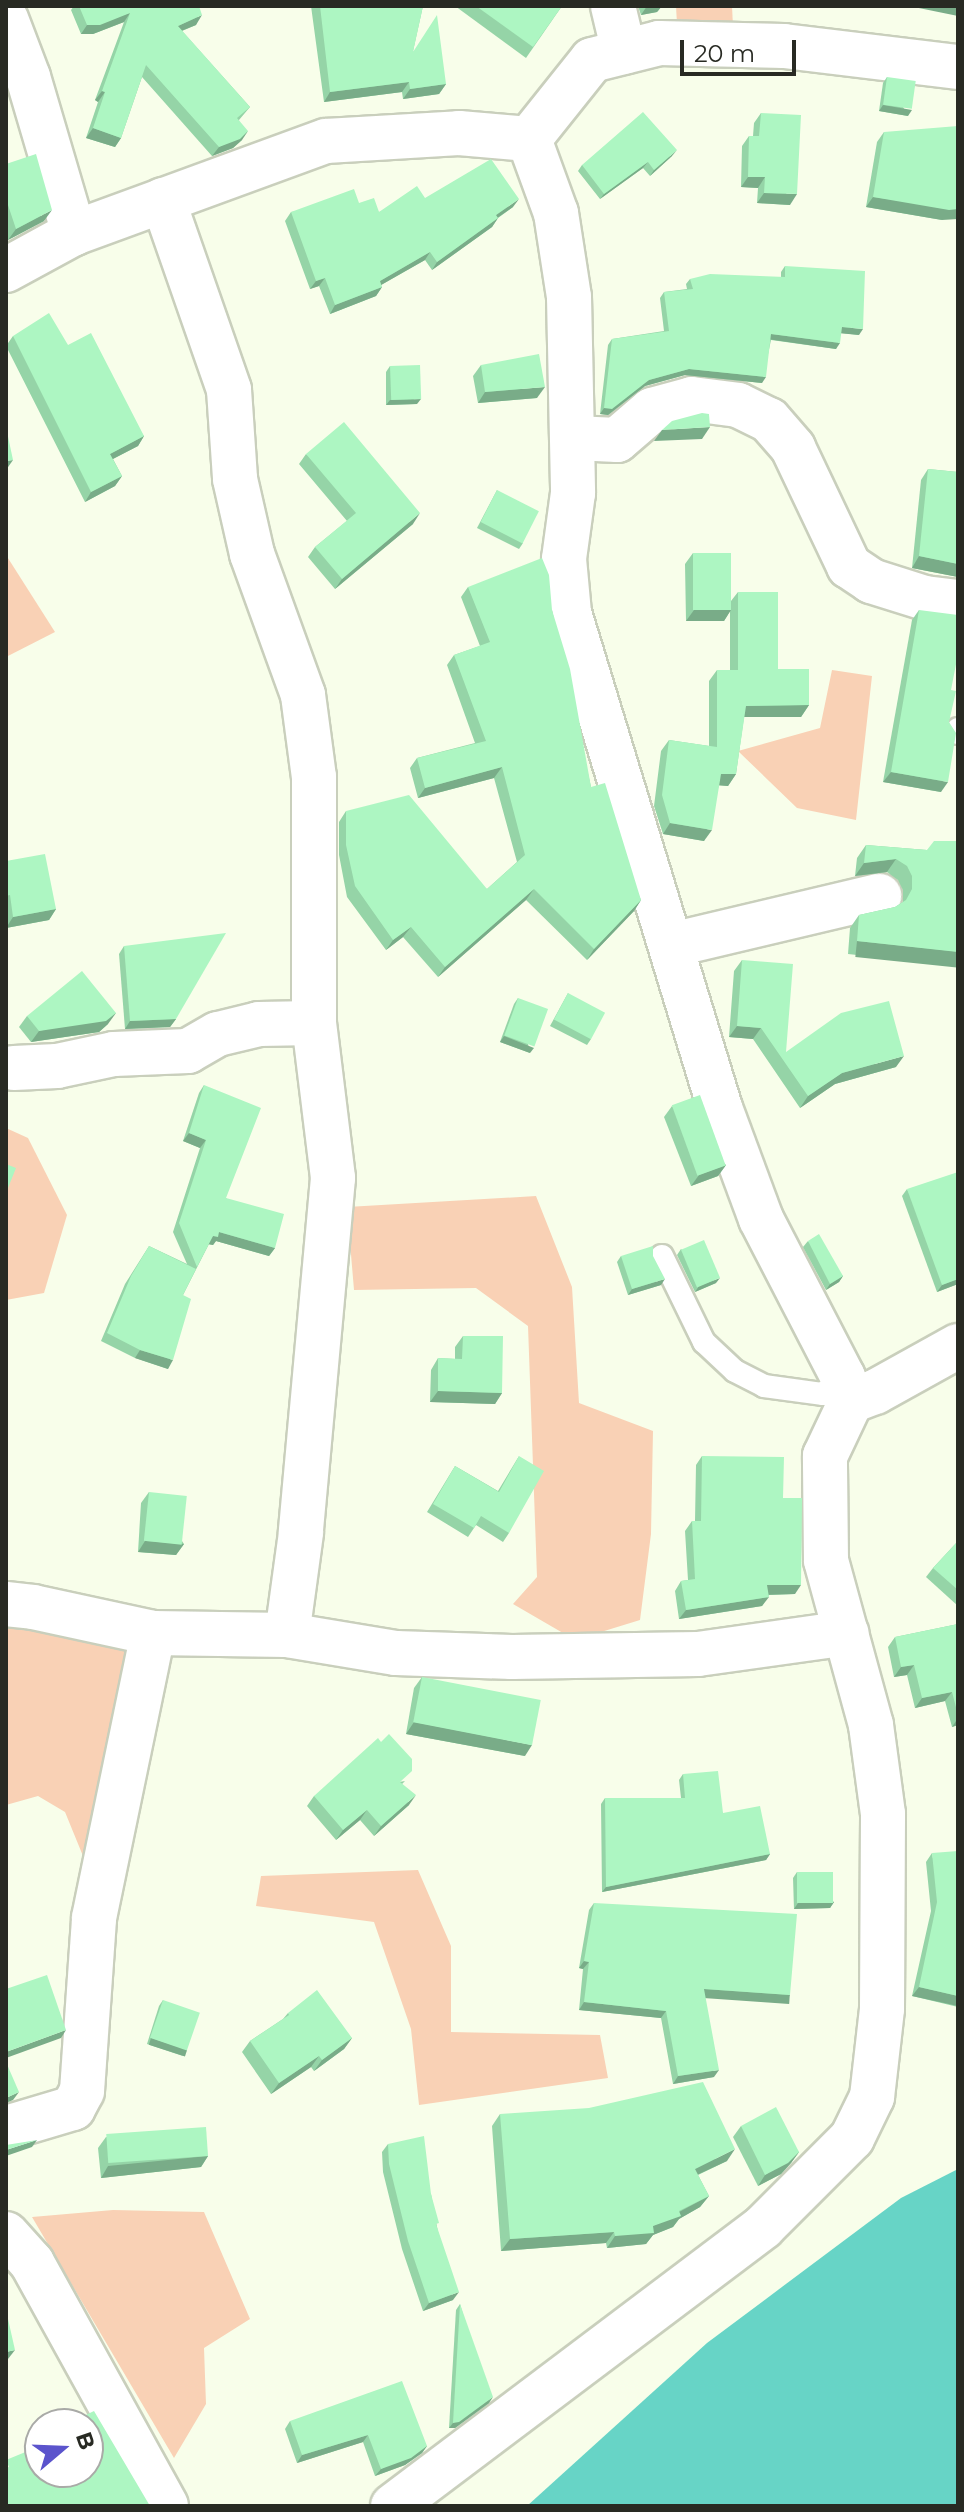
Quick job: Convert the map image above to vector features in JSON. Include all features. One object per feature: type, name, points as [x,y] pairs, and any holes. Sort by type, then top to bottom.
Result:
[{"type":"street","points":[[613,6],[624,52]]},
{"type":"street","points":[[6,19],[28,77],[74,233]]},
{"type":"street","points":[[529,139],[592,60],[659,43],[784,46],[958,67]]},
{"type":"street","points":[[6,270],[74,233],[326,141],[459,133],[529,139]]},
{"type":"street","points":[[393,2506],[763,2227],[852,2138],[872,2097],[882,2009],[883,1814],[871,1725],[826,1560],[825,1456],[847,1389],[761,1219],[720,1108],[569,613],[564,559],[573,493],[574,438],[569,297],[556,213],[529,139]]},
{"type":"street","points":[[163,200],[229,390],[235,479],[252,554],[303,695],[314,777],[314,1023],[333,1178],[301,1533],[287,1635]]},
{"type":"street","points":[[574,438],[617,440],[652,410],[692,399],[738,405],[769,420],[793,448],[849,566],[871,581],[925,598],[958,602]]},
{"type":"street","points":[[671,945],[879,896]]},
{"type":"street","points":[[14,1068],[57,1066],[114,1054],[188,1051],[218,1034],[259,1024],[314,1023]]},
{"type":"street","points":[[847,1389],[875,1392],[958,1346]]},
{"type":"street","points":[[6,1604],[153,1633],[287,1635],[396,1653],[512,1657],[698,1654],[847,1633]]},
{"type":"street","points":[[6,2128],[73,2108],[82,2091],[94,1918],[153,1633]]},
{"type":"street","points":[[6,2234],[32,2263],[166,2506]]},
{"type":"lane","points":[[662,1256],[704,1342],[735,1371],[764,1386],[823,1394],[847,1389]]},
{"type":"shaded area","points":[[676,6],[732,6],[733,27],[677,24]]},
{"type":"shaded area","points":[[6,555],[55,632],[6,657]]},
{"type":"shaded area","points":[[832,670],[872,676],[856,820],[797,808],[738,751],[820,728]]},
{"type":"shaded area","points":[[6,1128],[28,1138],[67,1215],[44,1293],[6,1300]]},
{"type":"shaded area","points":[[536,1196],[572,1287],[579,1403],[653,1431],[651,1534],[640,1620],[575,1640],[513,1604],[537,1577],[528,1326],[476,1288],[354,1290],[347,1207]]},
{"type":"shaded area","points":[[6,1617],[162,1650],[119,1853],[83,1856],[65,1812],[38,1796],[6,1805]]},
{"type":"shaded area","points":[[418,1870],[451,1946],[451,2032],[600,2035],[608,2078],[419,2105],[411,2029],[374,1922],[256,1906],[261,1876]]},
{"type":"shaded area","points":[[113,2210],[204,2212],[250,2319],[204,2348],[206,2404],[174,2458],[32,2217]]},
{"type":"water","points":[[958,2169],[958,2506],[527,2506],[707,2343],[901,2198]]},
{"type":"building","points":[[79,6],[199,6],[202,15],[178,26],[250,107],[237,118],[248,131],[240,139],[219,147],[146,65],[121,138],[93,128],[105,92],[102,91],[130,13],[100,25],[87,25]]},
{"type":"building","points":[[320,6],[423,6],[413,52],[437,15],[446,84],[410,89],[409,82],[330,92]]},
{"type":"building","points":[[476,6],[562,6],[533,47]]},
{"type":"building","points":[[887,77],[916,81],[912,109],[883,105]]},
{"type":"building","points":[[643,112],[677,150],[654,170],[648,162],[604,194],[582,165]]},
{"type":"building","points":[[761,113],[801,115],[797,194],[764,193],[765,177],[748,177],[749,136],[759,136]]},
{"type":"building","points":[[958,126],[958,209],[873,197],[884,132]]},
{"type":"building","points":[[36,154],[52,210],[16,229],[6,199],[6,164]]},
{"type":"building","points":[[491,159],[519,199],[437,262],[430,252],[380,281],[382,287],[335,305],[325,278],[316,281],[291,212],[354,189],[359,203],[374,198],[379,212],[417,186],[425,198]]},
{"type":"building","points":[[785,266],[865,271],[863,329],[842,327],[840,343],[771,334],[766,377],[689,369],[649,380],[612,409],[604,408],[612,339],[669,331],[664,292],[693,289],[690,279],[710,274],[785,277]]},
{"type":"building","points":[[49,313],[68,345],[91,333],[144,436],[110,454],[122,476],[91,492],[13,336]]},
{"type":"building","points":[[539,354],[545,387],[485,392],[481,365]]},
{"type":"building","points":[[420,365],[421,399],[391,400],[390,366]]},
{"type":"building","points":[[709,414],[710,427],[662,430],[672,421]]},
{"type":"building","points":[[344,422],[420,513],[342,579],[315,547],[356,513],[306,454]]},
{"type":"building","points":[[6,427],[13,460],[6,461]]},
{"type":"building","points":[[928,469],[958,472],[958,564],[919,556]]},
{"type":"building","points":[[497,490],[539,511],[523,543],[481,522]]},
{"type":"building","points":[[693,553],[731,553],[731,610],[693,610]]},
{"type":"building","points":[[542,558],[549,575],[552,610],[570,669],[591,787],[605,783],[641,900],[594,949],[534,889],[445,967],[411,927],[393,940],[355,886],[346,845],[346,811],[409,795],[487,889],[525,855],[502,767],[425,788],[417,758],[486,741],[454,655],[490,642],[468,587]]},
{"type":"building","points":[[738,592],[778,592],[778,669],[809,669],[809,705],[746,706],[736,774],[721,774],[712,830],[670,823],[662,795],[669,740],[717,747],[717,670],[738,670]]},
{"type":"building","points":[[919,610],[958,615],[958,654],[951,690],[956,691],[949,722],[956,733],[948,782],[891,772]]},
{"type":"building","points":[[934,841],[958,841],[958,952],[857,941],[859,915],[895,907],[906,900],[912,889],[912,876],[907,866],[896,859],[864,863],[866,845],[927,850]]},
{"type":"building","points":[[45,854],[56,909],[13,917],[10,895],[6,896],[6,861]]},
{"type":"building","points":[[226,933],[176,1019],[130,1021],[124,946]]},
{"type":"building","points":[[742,960],[793,964],[786,1052],[841,1013],[889,1001],[904,1056],[842,1073],[808,1096],[761,1028],[737,1026]]},
{"type":"building","points":[[82,971],[116,1013],[106,1021],[39,1031],[27,1016]]},
{"type":"building","points":[[568,993],[605,1013],[591,1039],[554,1019]]},
{"type":"building","points":[[518,998],[548,1009],[534,1047],[504,1036]]},
{"type":"building","points":[[204,1085],[261,1108],[226,1198],[284,1214],[275,1248],[219,1232],[218,1237],[213,1236],[197,1267],[179,1223],[206,1140],[189,1133]]},
{"type":"building","points":[[700,1095],[726,1165],[697,1176],[672,1105]]},
{"type":"building","points":[[6,1164],[16,1168],[6,1193]]},
{"type":"building","points":[[958,1172],[958,1279],[942,1285],[907,1189]]},
{"type":"building","points":[[819,1234],[843,1276],[830,1284],[808,1241]]},
{"type":"building","points":[[704,1240],[720,1278],[697,1288],[681,1250]]},
{"type":"building","points":[[149,1246],[196,1269],[183,1295],[191,1299],[173,1360],[140,1350],[107,1333],[131,1276]]},
{"type":"building","points":[[653,1246],[653,1256],[665,1279],[632,1289],[621,1256]]},
{"type":"building","points":[[463,1336],[503,1336],[502,1393],[438,1391],[438,1358],[462,1359]]},
{"type":"building","points":[[519,1456],[544,1471],[509,1533],[481,1516],[474,1528],[433,1504],[455,1466],[499,1492]]},
{"type":"building","points":[[702,1456],[784,1457],[783,1498],[802,1498],[801,1585],[767,1585],[769,1597],[686,1610],[681,1581],[695,1579],[692,1521],[701,1521]]},
{"type":"building","points":[[149,1492],[187,1496],[182,1545],[144,1541]]},
{"type":"building","points":[[958,1541],[958,1590],[933,1568]]},
{"type":"building","points":[[958,1624],[958,1715],[952,1692],[922,1698],[914,1665],[901,1667],[895,1637]]},
{"type":"building","points":[[422,1677],[541,1700],[532,1745],[413,1722]]},
{"type":"building","points":[[389,1734],[412,1759],[412,1771],[400,1782],[416,1795],[381,1826],[367,1810],[343,1830],[314,1796],[378,1738],[381,1742]]},
{"type":"building","points":[[718,1771],[723,1813],[760,1806],[770,1854],[606,1887],[605,1798],[685,1798],[683,1774]]},
{"type":"building","points":[[958,1851],[958,1996],[919,1987],[937,1902],[932,1853]]},
{"type":"building","points":[[797,1872],[833,1872],[833,1903],[797,1903]]},
{"type":"building","points":[[594,1903],[797,1914],[790,1995],[704,1989],[719,2070],[678,2076],[666,2011],[584,2002],[589,1962],[584,1961]]},
{"type":"building","points":[[47,1975],[66,2030],[6,2052],[6,1989]]},
{"type":"building","points":[[317,1990],[352,2038],[322,2060],[319,2056],[279,2083],[250,2041],[289,2015]]},
{"type":"building","points":[[163,2000],[200,2013],[187,2051],[150,2038]]},
{"type":"building","points":[[6,2062],[19,2092],[6,2098]]},
{"type":"building","points":[[703,2082],[735,2149],[695,2169],[709,2196],[679,2211],[681,2216],[653,2226],[654,2233],[615,2236],[614,2232],[510,2239],[500,2114],[589,2108]]},
{"type":"building","points":[[776,2107],[799,2152],[788,2163],[765,2175],[741,2126]]},
{"type":"building","points":[[206,2127],[208,2156],[108,2163],[106,2134]]},
{"type":"building","points":[[424,2136],[431,2194],[439,2223],[436,2224],[459,2292],[429,2303],[408,2241],[389,2164],[388,2144]]},
{"type":"building","points":[[37,2140],[6,2150],[6,2145]]},
{"type":"building","points":[[460,2304],[493,2397],[459,2422],[453,2423]]},
{"type":"building","points":[[6,2310],[15,2350],[6,2352]]},
{"type":"building","points":[[402,2381],[427,2446],[411,2458],[381,2469],[368,2435],[302,2455],[290,2421]]},
{"type":"building","points":[[104,2428],[150,2506],[6,2506],[6,2468],[9,2467],[6,2460],[24,2453],[24,2488],[104,2488]]}]
